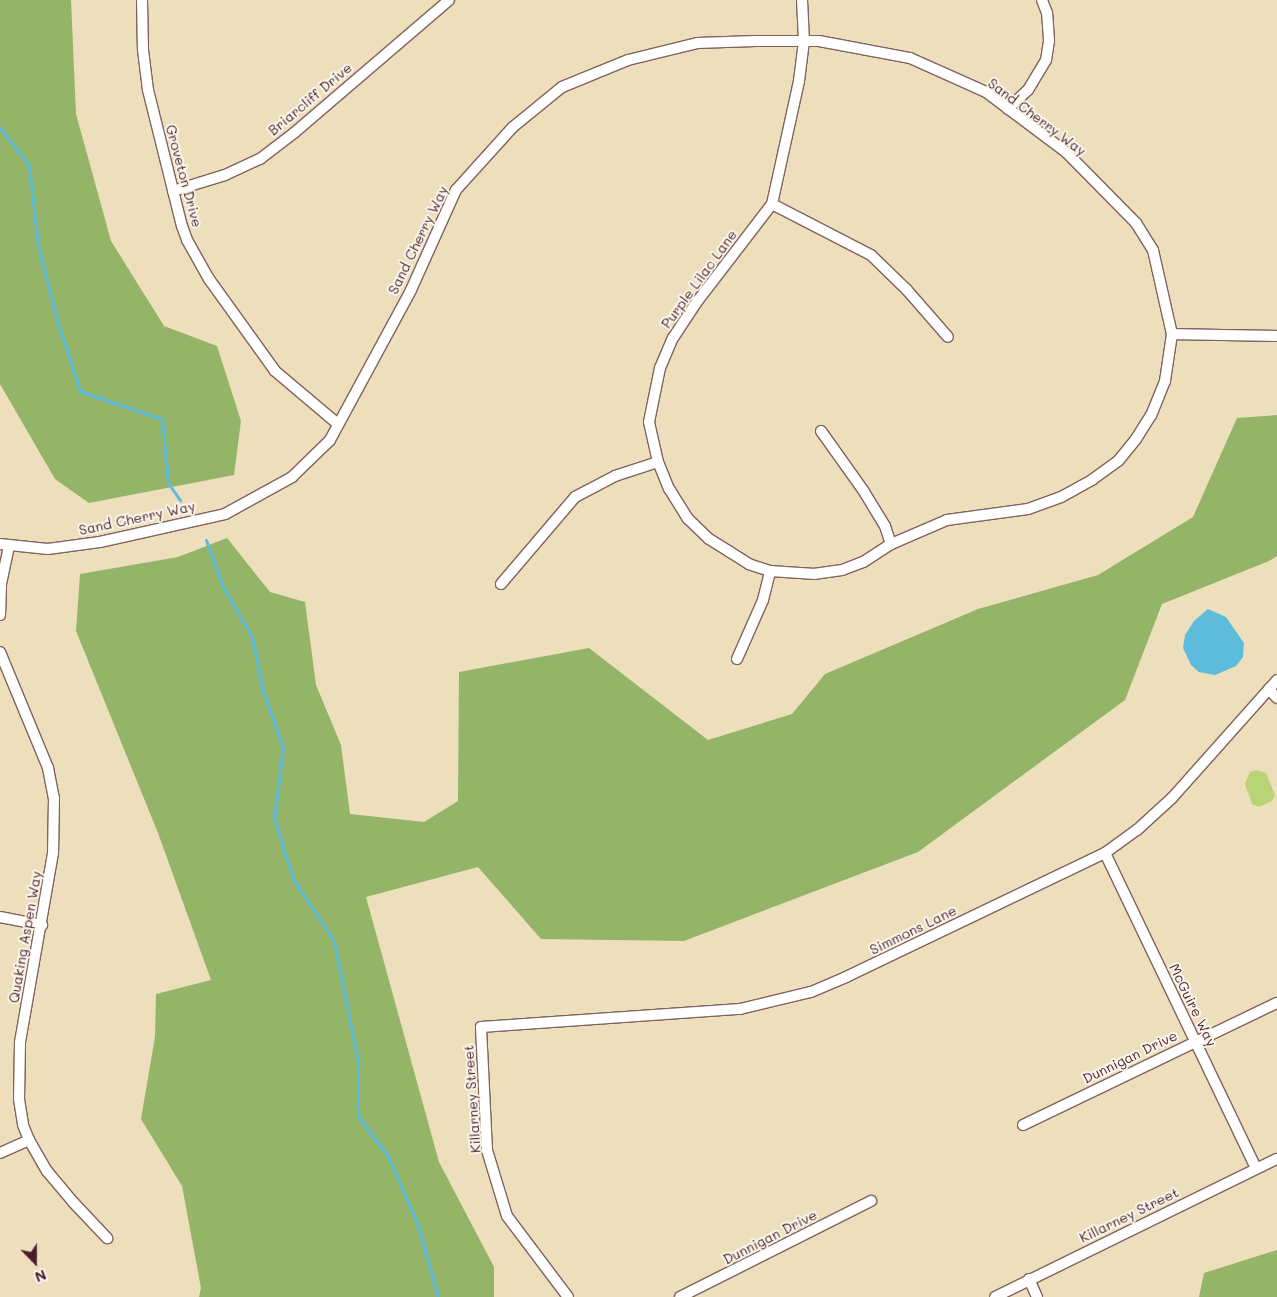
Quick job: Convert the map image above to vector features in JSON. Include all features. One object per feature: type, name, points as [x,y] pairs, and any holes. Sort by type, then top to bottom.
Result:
[{"type":"street","name":"Groveton Drive","points":[[142,0],[148,90],[187,240],[209,278],[275,371],[338,424]]},
{"type":"street","name":"Briarcliff Drive","points":[[173,191],[225,175],[260,158],[294,133],[449,0]]},
{"type":"street","name":"Purple Lilac Lane","points":[[802,0],[804,41],[798,81],[772,204],[696,303],[672,338],[660,368],[649,422],[658,462],[669,489],[688,519],[709,539],[749,564],[770,571],[815,574],[842,570],[863,562],[891,544],[948,520],[1028,509],[1061,497],[1092,480],[1118,461],[1152,415],[1165,381],[1172,334]]},
{"type":"street","points":[[1008,109],[1028,90],[1046,60],[1049,40],[1047,13],[1042,0]]},
{"type":"street","name":"Sand Cherry Way","points":[[4,546],[48,549],[100,542],[225,514],[292,477],[330,440],[411,290],[456,190],[513,127],[562,87],[628,60],[697,44],[818,41],[910,58],[986,92],[1066,152],[1136,223],[1153,250],[1172,334]]},
{"type":"street","points":[[772,204],[871,255],[907,290],[948,337]]},
{"type":"street","points":[[1172,334],[1277,336]]},
{"type":"street","points":[[821,431],[863,490],[885,526],[891,544]]},
{"type":"street","points":[[501,584],[575,497],[615,476],[658,462]]},
{"type":"street","points":[[0,615],[0,584],[4,546]]},
{"type":"street","points":[[737,659],[763,600],[770,571]]},
{"type":"street","name":"Quaking Aspen Way","points":[[0,652],[48,768],[54,798],[53,853],[20,1043],[19,1099],[23,1125],[29,1140],[48,1171],[73,1202],[107,1238]]},
{"type":"street","name":"Simmons Lane","points":[[481,1027],[740,1010],[812,992],[1106,853],[1137,830],[1172,798],[1277,680]]},
{"type":"street","points":[[1269,689],[1277,698]]},
{"type":"street","name":"McGuire Way","points":[[1106,853],[1256,1168]]},
{"type":"street","points":[[0,917],[42,925]]},
{"type":"street","name":"Dunnigan Drive","points":[[1023,1125],[1196,1040],[1277,1003]]},
{"type":"street","name":"Killarney Street","points":[[481,1027],[487,1150],[507,1216],[568,1297]]},
{"type":"street","points":[[0,1153],[29,1140]]},
{"type":"street","name":"Killarney Street","points":[[995,1297],[1277,1159]]},
{"type":"street","name":"Dunnigan Drive","points":[[680,1297],[872,1201]]},
{"type":"street","points":[[1030,1279],[1037,1297]]},
{"type":"green space","points":[[0,0],[71,0],[76,114],[111,241],[164,326],[217,346],[241,421],[234,475],[89,503],[55,479],[0,384]]},
{"type":"green space","points":[[1277,415],[1277,556],[1269,561],[1162,604],[1125,700],[918,852],[684,941],[541,939],[478,867],[366,897],[439,1162],[494,1267],[494,1297],[199,1297],[201,1288],[182,1186],[141,1119],[155,1037],[156,994],[211,980],[158,833],[76,631],[80,574],[178,557],[227,538],[270,592],[305,602],[316,685],[341,745],[350,814],[424,822],[458,801],[459,672],[589,648],[708,740],[792,714],[825,674],[978,609],[1098,575],[1193,517],[1237,418]]},
{"type":"green space","points":[[1256,770],[1266,773],[1275,795],[1272,801],[1259,807],[1252,804],[1245,784],[1250,772]]},
{"type":"green space","points":[[1277,1250],[1277,1297],[1199,1297],[1204,1273]]},
{"type":"water","points":[[1208,609],[1226,617],[1244,643],[1243,657],[1236,666],[1215,675],[1199,672],[1191,665],[1183,648],[1185,635],[1194,621]]},
{"type":"waterway","points":[[0,128],[29,165],[38,245],[56,317],[80,391],[162,419],[168,483],[180,500]]},
{"type":"waterway","points":[[206,540],[223,587],[252,637],[263,691],[283,748],[274,818],[293,879],[334,941],[358,1061],[358,1116],[388,1156],[418,1225],[438,1297]]}]
